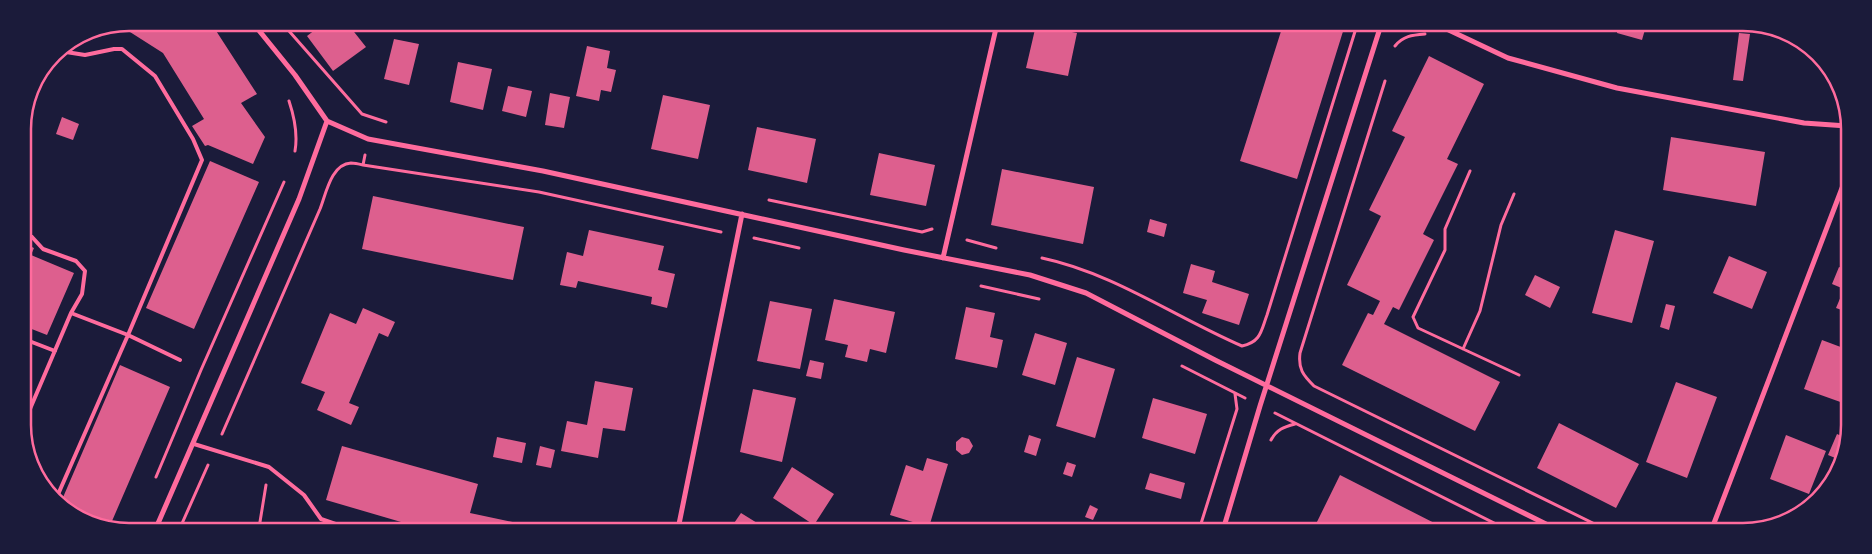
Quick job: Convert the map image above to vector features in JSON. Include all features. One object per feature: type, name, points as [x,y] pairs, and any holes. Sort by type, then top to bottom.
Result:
[{"type":"street","points":[[259,31],[295,75],[327,121],[368,139],[526,167],[1030,276],[1086,293],[1544,523]]},
{"type":"street","points":[[943,258],[994,31]]},
{"type":"street","points":[[1225,523],[1260,406],[1379,31]]},
{"type":"street","points":[[1451,31],[1508,58],[1617,88],[1804,123],[1841,126]]},
{"type":"street","points":[[158,523],[299,199],[327,121]]},
{"type":"street","points":[[1714,523],[1841,191]]},
{"type":"street","points":[[679,523],[742,214]]},
{"type":"lane","points":[[59,492],[202,160],[193,139],[155,76],[122,49],[85,55],[69,53]]},
{"type":"lane","points":[[31,237],[43,250],[76,261],[85,271],[82,294],[71,313],[31,407]]},
{"type":"lane","points":[[71,313],[128,335],[180,360]]},
{"type":"lane","points":[[31,342],[55,351]]},
{"type":"lane","points":[[194,444],[269,467],[304,495],[321,519],[333,523]]},
{"type":"path","points":[[237,31],[242,37]]},
{"type":"path","points":[[289,31],[362,114],[387,122]]},
{"type":"path","points":[[1041,257],[1068,263],[1096,275],[1242,346],[1251,344],[1258,338],[1267,315],[1355,31]]},
{"type":"path","points":[[1394,47],[1400,40],[1409,35],[1426,34],[1427,31]]},
{"type":"path","points":[[1387,74],[1300,353],[1298,364],[1300,369],[1314,386],[1593,523]]},
{"type":"path","points":[[286,94],[294,116],[297,142],[294,159]]},
{"type":"path","points":[[363,165],[368,139]]},
{"type":"path","points":[[182,523],[320,209],[332,176],[344,164],[351,163],[539,192],[804,249]]},
{"type":"path","points":[[1470,171],[1445,230],[1445,250],[1413,317],[1418,328],[1519,375]]},
{"type":"path","points":[[153,484],[287,174]]},
{"type":"path","points":[[1463,350],[1480,311],[1500,225],[1514,194]]},
{"type":"path","points":[[765,199],[922,232],[931,230],[941,221],[963,226],[968,241],[1004,249]]},
{"type":"path","points":[[980,286],[1044,300]]},
{"type":"path","points":[[1174,362],[1494,523]]},
{"type":"path","points":[[1201,523],[1237,409],[1235,393]]},
{"type":"path","points":[[1268,449],[1276,432],[1281,428],[1296,424]]},
{"type":"path","points":[[259,523],[269,467]]},
{"type":"building","points":[[128,31],[216,31],[257,94],[241,103],[265,137],[253,164],[208,145],[205,146],[192,126],[204,119],[163,53]]},
{"type":"building","points":[[314,31],[353,31],[366,47],[333,71],[307,36]]},
{"type":"building","points":[[1035,31],[1067,31],[1077,33],[1068,76],[1026,68]]},
{"type":"building","points":[[1281,31],[1343,31],[1297,179],[1240,161]]},
{"type":"building","points":[[1617,31],[1645,31],[1642,40],[1617,33]]},
{"type":"building","points":[[1739,33],[1750,34],[1743,81],[1733,80]]},
{"type":"building","points":[[394,39],[419,44],[409,85],[384,79]]},
{"type":"building","points":[[587,46],[610,51],[607,68],[616,70],[611,92],[601,90],[599,101],[576,96]]},
{"type":"building","points":[[1429,56],[1484,84],[1447,159],[1458,164],[1423,234],[1434,240],[1399,310],[1393,307],[1384,324],[1500,382],[1475,431],[1342,365],[1368,313],[1373,315],[1380,301],[1347,285],[1381,216],[1369,210],[1405,137],[1392,131]]},
{"type":"building","points":[[458,62],[492,69],[483,110],[450,102]]},
{"type":"building","points":[[508,86],[532,91],[526,117],[502,111]]},
{"type":"building","points":[[550,93],[570,97],[564,128],[545,125]]},
{"type":"building","points":[[663,95],[710,105],[698,159],[651,149]]},
{"type":"building","points":[[62,117],[79,124],[73,140],[56,134]]},
{"type":"building","points":[[757,127],[816,139],[807,183],[748,170]]},
{"type":"building","points":[[1671,137],[1765,152],[1756,206],[1663,190]]},
{"type":"building","points":[[879,153],[935,165],[926,206],[870,195]]},
{"type":"building","points":[[210,161],[259,182],[194,329],[146,308]]},
{"type":"building","points":[[1002,169],[1094,187],[1083,244],[991,225]]},
{"type":"building","points":[[373,196],[524,227],[513,280],[362,249]]},
{"type":"building","points":[[1150,219],[1167,224],[1164,237],[1147,232]]},
{"type":"building","points":[[589,230],[664,246],[658,270],[675,274],[667,308],[651,304],[652,297],[578,281],[576,288],[560,285],[567,252],[583,256]]},
{"type":"building","points":[[1615,230],[1654,241],[1632,323],[1592,313]]},
{"type":"building","points":[[31,255],[74,273],[47,335],[31,329]]},
{"type":"building","points":[[1729,256],[1767,272],[1752,309],[1713,293]]},
{"type":"building","points":[[1191,264],[1215,271],[1212,282],[1249,294],[1239,325],[1202,313],[1207,300],[1183,293]]},
{"type":"building","points":[[1839,267],[1841,268],[1841,288],[1832,284]]},
{"type":"building","points":[[1535,275],[1560,287],[1550,308],[1525,295]]},
{"type":"building","points":[[1841,296],[1841,310],[1836,308]]},
{"type":"building","points":[[834,299],[895,312],[886,353],[870,349],[867,362],[845,357],[848,345],[825,340]]},
{"type":"building","points":[[770,301],[812,309],[800,369],[757,361]]},
{"type":"building","points":[[1666,304],[1675,306],[1669,330],[1660,327]]},
{"type":"building","points":[[966,307],[995,313],[990,337],[1003,340],[997,368],[955,359]]},
{"type":"building","points":[[363,308],[395,322],[388,337],[379,333],[349,403],[359,407],[351,425],[317,410],[325,392],[301,383],[330,313],[356,324]]},
{"type":"building","points":[[1035,333],[1067,343],[1055,385],[1022,375]]},
{"type":"building","points":[[1822,340],[1841,347],[1841,402],[1804,389]]},
{"type":"building","points":[[1077,357],[1115,369],[1095,438],[1056,426]]},
{"type":"building","points":[[810,360],[824,363],[821,379],[806,376]]},
{"type":"building","points":[[120,365],[170,387],[112,521],[86,513],[63,496]]},
{"type":"building","points":[[595,381],[633,388],[625,431],[603,428],[598,458],[561,451],[567,421],[587,425]]},
{"type":"building","points":[[1676,382],[1717,397],[1687,478],[1646,462]]},
{"type":"building","points":[[753,389],[796,398],[782,462],[740,452]]},
{"type":"building","points":[[1153,398],[1207,414],[1195,454],[1142,438]]},
{"type":"building","points":[[1559,423],[1639,464],[1616,508],[1537,468]]},
{"type":"building","points":[[1837,434],[1840,435],[1835,458],[1828,455]]},
{"type":"building","points":[[1029,435],[1041,439],[1036,456],[1024,452]]},
{"type":"building","points":[[1786,435],[1826,451],[1809,494],[1770,479]]},
{"type":"building","points":[[497,437],[526,443],[522,463],[493,457]]},
{"type":"building","points":[[962,437],[969,439],[973,446],[969,453],[962,455],[956,450],[956,442]]},
{"type":"building","points":[[342,446],[478,484],[470,513],[517,523],[405,523],[326,500]]},
{"type":"building","points":[[540,446],[555,450],[551,468],[536,465]]},
{"type":"building","points":[[927,458],[948,464],[930,523],[916,523],[890,515],[906,465],[923,471]]},
{"type":"building","points":[[1067,462],[1076,465],[1072,477],[1063,474]]},
{"type":"building","points":[[792,467],[834,494],[815,523],[811,523],[773,498]]},
{"type":"building","points":[[1150,473],[1185,483],[1181,499],[1145,489]]},
{"type":"building","points":[[1340,475],[1434,523],[1316,523]]},
{"type":"building","points":[[1090,505],[1098,509],[1093,520],[1085,517]]},
{"type":"building","points":[[741,513],[757,523],[734,523]]}]
